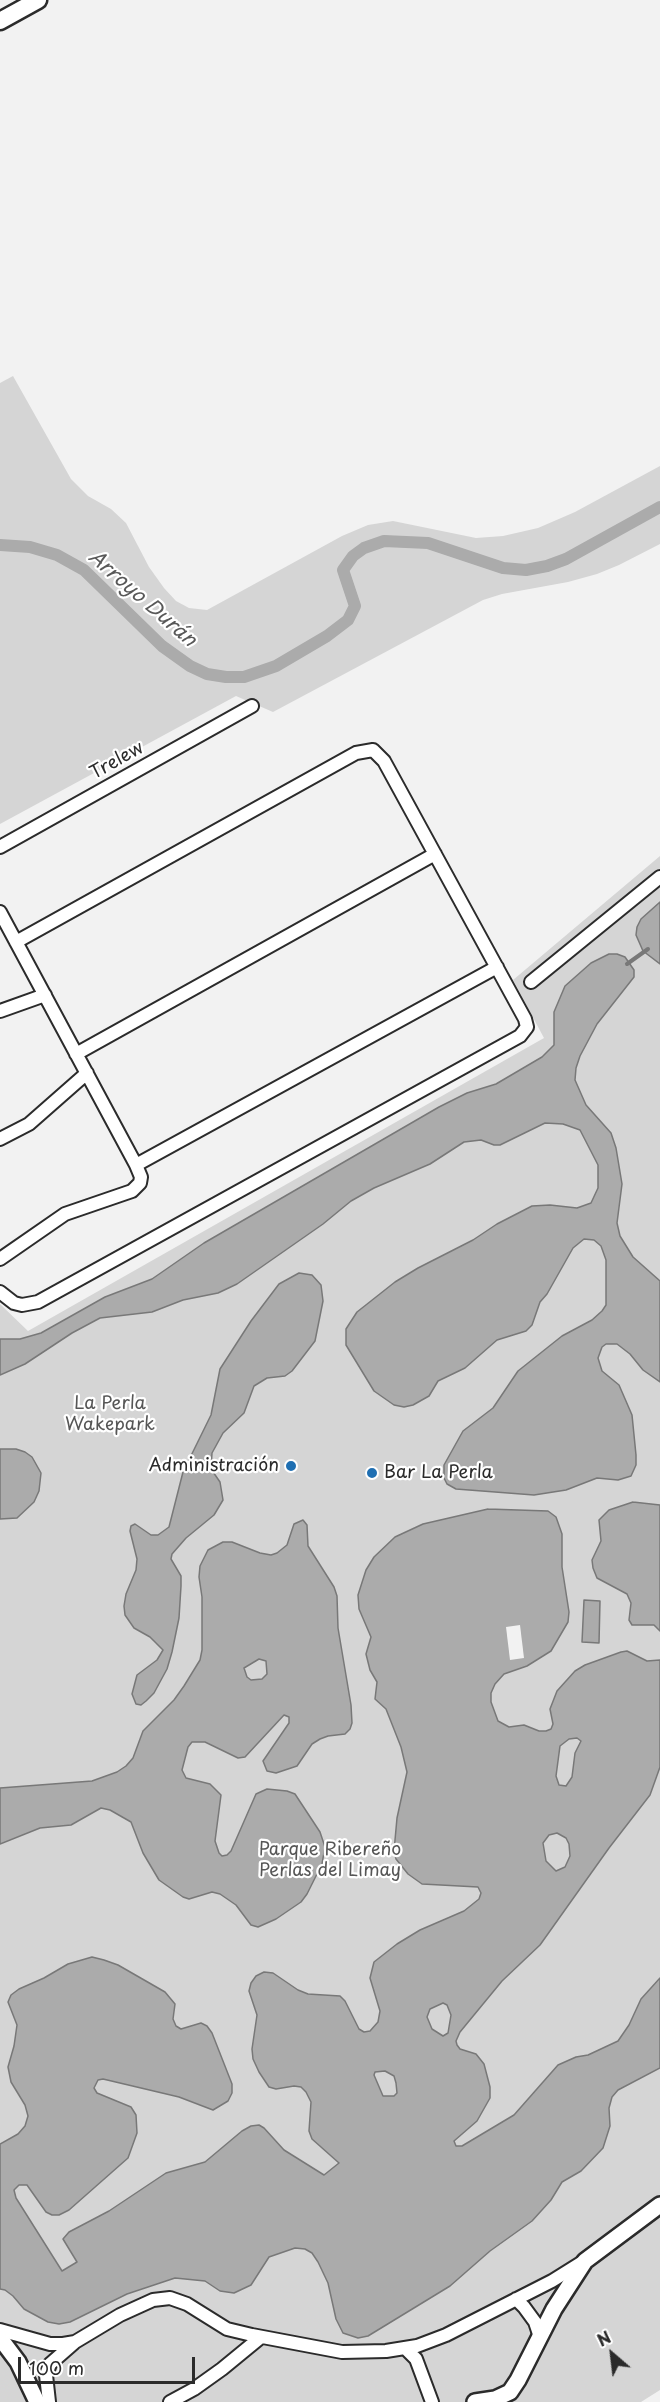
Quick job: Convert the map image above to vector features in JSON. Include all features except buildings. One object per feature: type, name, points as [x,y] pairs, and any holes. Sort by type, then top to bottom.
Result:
[{"type":"main road","points":[[0,21],[38,0]]},
{"type":"street","name":"Trelew","points":[[0,847],[252,706]]},
{"type":"street","points":[[0,1293],[14,1303],[22,1305],[38,1302],[524,1034],[527,1027],[525,1019],[382,756],[369,750],[356,753],[16,942]]},
{"type":"street","points":[[76,1054],[435,854]]},
{"type":"street","points":[[531,982],[660,877]]},
{"type":"street","points":[[0,912],[141,1177],[140,1183],[132,1191],[65,1214],[0,1259]]},
{"type":"street","points":[[136,1165],[497,967]]},
{"type":"street","points":[[0,1011],[45,995]]},
{"type":"street","points":[[0,1139],[29,1124],[87,1073]]},
{"type":"street","points":[[49,2402],[46,2375],[50,2364],[75,2342],[120,2315],[153,2300],[170,2298],[187,2304],[227,2329],[342,2352],[386,2351],[417,2346],[446,2335],[585,2261],[660,2205]]},
{"type":"street","points":[[475,2402],[495,2399],[510,2392],[515,2386],[561,2297],[585,2261]]},
{"type":"street","points":[[516,2299],[535,2322],[540,2337]]},
{"type":"street","points":[[0,2330],[50,2344],[75,2342]]},
{"type":"street","points":[[170,2402],[213,2376],[261,2337]]},
{"type":"street","points":[[0,2338],[18,2362],[37,2402]]},
{"type":"street","points":[[405,2348],[416,2359],[432,2402]]},
{"type":"green space","points":[[13,376],[71,479],[88,496],[111,509],[126,523],[149,567],[164,588],[176,601],[189,608],[207,610],[342,536],[368,525],[393,521],[476,538],[503,536],[538,528],[575,512],[660,466],[660,544],[597,574],[483,600],[273,712],[236,696],[0,824],[0,383]]},
{"type":"green space","name":"Parque Ribereño Perlas del Limay","points":[[660,856],[660,2390],[641,2402],[0,2402],[0,1304],[28,1331],[544,1038],[513,980]]},
{"type":"shaded area","points":[[660,902],[660,964],[643,951],[636,935],[641,919]]},
{"type":"shaded area","points":[[609,954],[625,957],[634,970],[634,977],[597,1024],[580,1056],[575,1080],[586,1105],[611,1133],[616,1148],[622,1184],[617,1223],[620,1236],[633,1257],[660,1281],[660,1382],[643,1370],[630,1354],[617,1344],[606,1344],[602,1347],[598,1358],[602,1371],[619,1385],[632,1415],[636,1465],[631,1476],[618,1480],[597,1478],[566,1490],[534,1495],[456,1489],[447,1484],[444,1478],[444,1465],[463,1431],[493,1408],[518,1371],[562,1336],[592,1320],[606,1305],[606,1260],[601,1246],[594,1240],[584,1239],[573,1248],[547,1294],[540,1302],[532,1325],[526,1331],[497,1340],[465,1368],[438,1381],[429,1396],[413,1405],[404,1407],[394,1405],[374,1391],[346,1345],[346,1329],[357,1312],[395,1282],[418,1268],[532,1206],[577,1208],[591,1203],[598,1188],[598,1165],[580,1130],[563,1124],[545,1123],[500,1145],[481,1140],[464,1142],[430,1164],[374,1188],[351,1201],[323,1224],[237,1284],[218,1293],[183,1300],[152,1312],[100,1318],[72,1333],[25,1364],[0,1375],[0,1339],[20,1339],[41,1333],[105,1297],[152,1279],[204,1243],[439,1107],[467,1093],[496,1084],[542,1057],[554,1045],[554,1012],[565,986],[591,963]]},
{"type":"shaded area","points":[[299,1273],[312,1275],[321,1285],[323,1301],[315,1341],[292,1371],[285,1376],[267,1378],[254,1386],[244,1413],[223,1433],[212,1453],[211,1469],[220,1482],[223,1500],[214,1515],[186,1538],[172,1554],[171,1559],[181,1576],[181,1586],[179,1618],[172,1652],[167,1669],[154,1693],[141,1705],[136,1704],[132,1694],[137,1675],[157,1660],[163,1650],[150,1637],[134,1628],[125,1615],[126,1594],[136,1570],[137,1559],[130,1531],[131,1526],[135,1524],[151,1535],[158,1535],[169,1527],[183,1472],[211,1415],[220,1369],[251,1321],[279,1284]]},
{"type":"shaded area","points":[[0,1449],[16,1449],[25,1452],[32,1457],[41,1473],[39,1491],[34,1502],[17,1518],[0,1519]]},
{"type":"shaded area","points":[[633,1502],[660,1505],[660,1631],[654,1625],[632,1625],[629,1620],[631,1603],[627,1594],[597,1578],[593,1568],[592,1560],[601,1541],[599,1520],[609,1510]]},
{"type":"shaded area","points":[[488,1509],[548,1511],[556,1517],[562,1534],[562,1567],[569,1612],[568,1622],[551,1651],[527,1666],[504,1674],[495,1684],[491,1693],[491,1702],[498,1721],[509,1727],[524,1725],[539,1731],[546,1731],[551,1729],[553,1724],[550,1709],[557,1691],[575,1671],[585,1665],[627,1651],[647,1661],[660,1660],[660,1767],[650,1795],[540,1945],[502,1981],[460,2032],[456,2041],[460,2049],[476,2054],[484,2064],[490,2087],[490,2098],[477,2121],[454,2141],[456,2146],[462,2146],[514,2115],[558,2065],[576,2057],[588,2055],[618,2041],[629,2025],[641,1999],[660,1978],[660,2068],[618,2090],[612,2097],[609,2108],[610,2126],[603,2148],[581,2171],[562,2182],[551,2200],[532,2221],[490,2251],[450,2286],[368,2336],[358,2338],[343,2333],[336,2319],[328,2283],[318,2262],[312,2253],[305,2249],[295,2248],[269,2257],[251,2285],[234,2293],[220,2291],[205,2281],[175,2278],[127,2294],[70,2322],[59,2324],[48,2322],[24,2309],[13,2296],[0,2289],[0,2144],[18,2134],[25,2126],[28,2116],[25,2105],[11,2082],[8,2067],[17,2025],[8,2002],[11,1995],[68,1964],[92,1957],[118,1965],[165,1992],[175,2004],[173,2019],[176,2026],[181,2029],[201,2023],[207,2026],[212,2033],[232,2084],[232,2093],[228,2101],[213,2110],[179,2097],[103,2079],[98,2080],[94,2088],[97,2093],[131,2107],[136,2115],[137,2133],[128,2158],[69,2210],[59,2215],[46,2212],[27,2185],[19,2185],[14,2190],[16,2198],[62,2271],[77,2262],[63,2239],[69,2232],[109,2211],[166,2173],[205,2162],[251,2126],[259,2125],[264,2128],[284,2150],[324,2175],[339,2163],[312,2139],[309,2131],[311,2102],[306,2092],[301,2087],[294,2086],[276,2089],[269,2087],[259,2072],[253,2059],[252,2049],[257,2015],[249,1991],[251,1983],[256,1976],[264,1972],[273,1973],[308,1994],[340,1996],[345,2001],[359,2029],[364,2032],[370,2031],[378,2022],[380,2011],[370,1978],[374,1962],[420,1930],[464,1911],[479,1899],[481,1893],[478,1887],[422,1884],[408,1874],[396,1859],[394,1851],[397,1818],[407,1772],[401,1747],[386,1709],[375,1699],[377,1682],[370,1670],[366,1654],[371,1637],[359,1609],[358,1595],[366,1570],[374,1557],[395,1537],[423,1524]],"holes":[[[577,1738],[581,1741],[575,1753],[572,1777],[566,1786],[559,1785],[556,1776],[560,1746],[569,1739]],[[557,1833],[566,1838],[569,1844],[570,1856],[565,1867],[556,1871],[546,1861],[543,1843],[549,1835]],[[443,2003],[447,2005],[451,2015],[448,2033],[443,2036],[432,2029],[427,2017],[430,2009]],[[385,2071],[394,2076],[397,2093],[394,2096],[383,2096],[374,2075],[375,2072]]]},
{"type":"shaded area","points":[[303,1520],[307,1525],[308,1546],[334,1587],[337,1596],[338,1628],[351,1705],[350,1729],[345,1734],[328,1736],[312,1744],[297,1766],[276,1773],[267,1771],[263,1761],[289,1723],[289,1717],[284,1715],[245,1757],[238,1758],[205,1742],[192,1742],[188,1747],[182,1770],[186,1778],[210,1784],[221,1795],[215,1841],[222,1856],[231,1851],[256,1794],[267,1789],[295,1794],[320,1832],[325,1847],[322,1864],[301,1902],[276,1919],[258,1927],[251,1925],[236,1905],[220,1894],[212,1892],[189,1899],[183,1897],[159,1880],[143,1853],[131,1822],[110,1810],[101,1808],[71,1825],[40,1828],[0,1844],[0,1788],[92,1781],[117,1772],[133,1758],[143,1731],[174,1700],[184,1686],[200,1660],[202,1650],[202,1597],[199,1577],[200,1566],[208,1550],[223,1542],[232,1542],[271,1555],[287,1545],[294,1524]],"holes":[[[259,1659],[266,1661],[267,1674],[262,1679],[251,1680],[247,1677],[244,1668]]]},
{"type":"shaded area","points":[[584,1600],[600,1601],[599,1643],[582,1642]]},
{"type":"pier","points":[[520,1625],[524,1658],[510,1660],[506,1627]]},
{"type":"waterway","name":"Arroyo Durán","points":[[0,545],[30,547],[57,555],[84,570],[162,646],[190,666],[207,674],[244,677],[276,666],[327,636],[348,620],[355,606],[343,570],[353,556],[364,548],[384,541],[428,543],[503,568],[526,570],[566,559],[660,507]]},
{"type":"waterway","points":[[627,964],[648,949]]},
{"type":"place","name":"Administración","points":[[291,1466]]},
{"type":"place","name":"Bar La Perla","points":[[372,1473]]},
{"type":"park label","name":"La Perla Wakepark","points":[[110,1414]]}]
